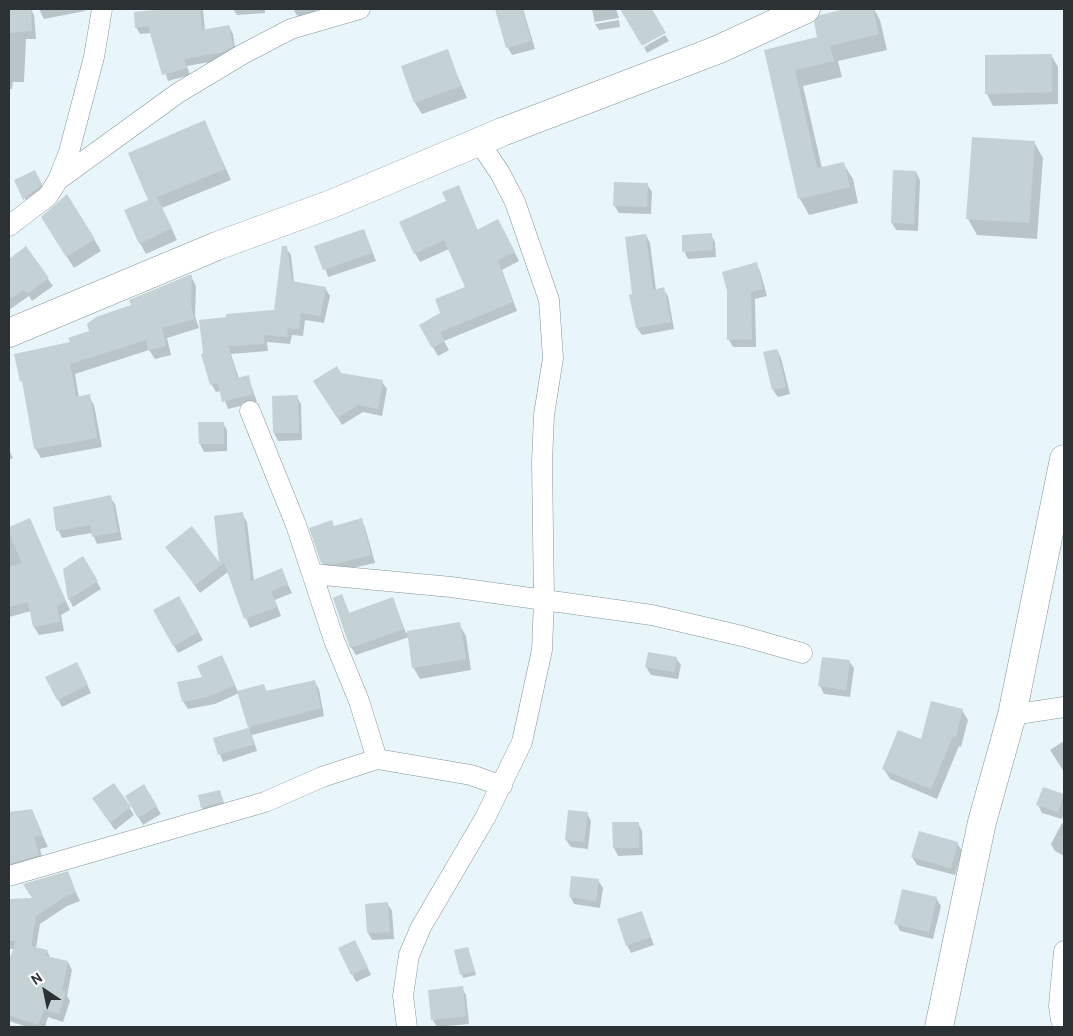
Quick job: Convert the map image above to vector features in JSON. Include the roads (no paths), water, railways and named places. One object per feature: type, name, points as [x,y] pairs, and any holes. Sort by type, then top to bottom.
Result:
[{"type":"street","points":[[9,226],[48,196],[58,180],[69,152],[89,76],[102,9]]},
{"type":"street","points":[[58,180],[178,93],[243,54],[291,29],[360,9]]},
{"type":"street","points":[[9,333],[106,290],[217,246],[334,203],[479,142],[718,50],[806,9]]},
{"type":"street","points":[[407,1027],[403,996],[409,955],[421,927],[502,786],[522,742],[534,695],[542,650],[544,600],[542,462],[544,415],[553,358],[550,300],[515,202],[500,173],[479,142]]},
{"type":"street","points":[[250,411],[296,525],[334,640],[359,701],[377,759]]},
{"type":"street","points":[[939,1027],[982,822],[1012,715],[1060,498],[1064,460]]},
{"type":"street","points":[[312,574],[451,587],[652,615],[742,636],[802,653]]},
{"type":"street","points":[[1012,715],[1064,707]]},
{"type":"street","points":[[9,876],[265,802],[322,777],[377,759],[463,773],[502,786]]},
{"type":"street","points":[[1062,1025],[1060,983],[1064,951]]}]
